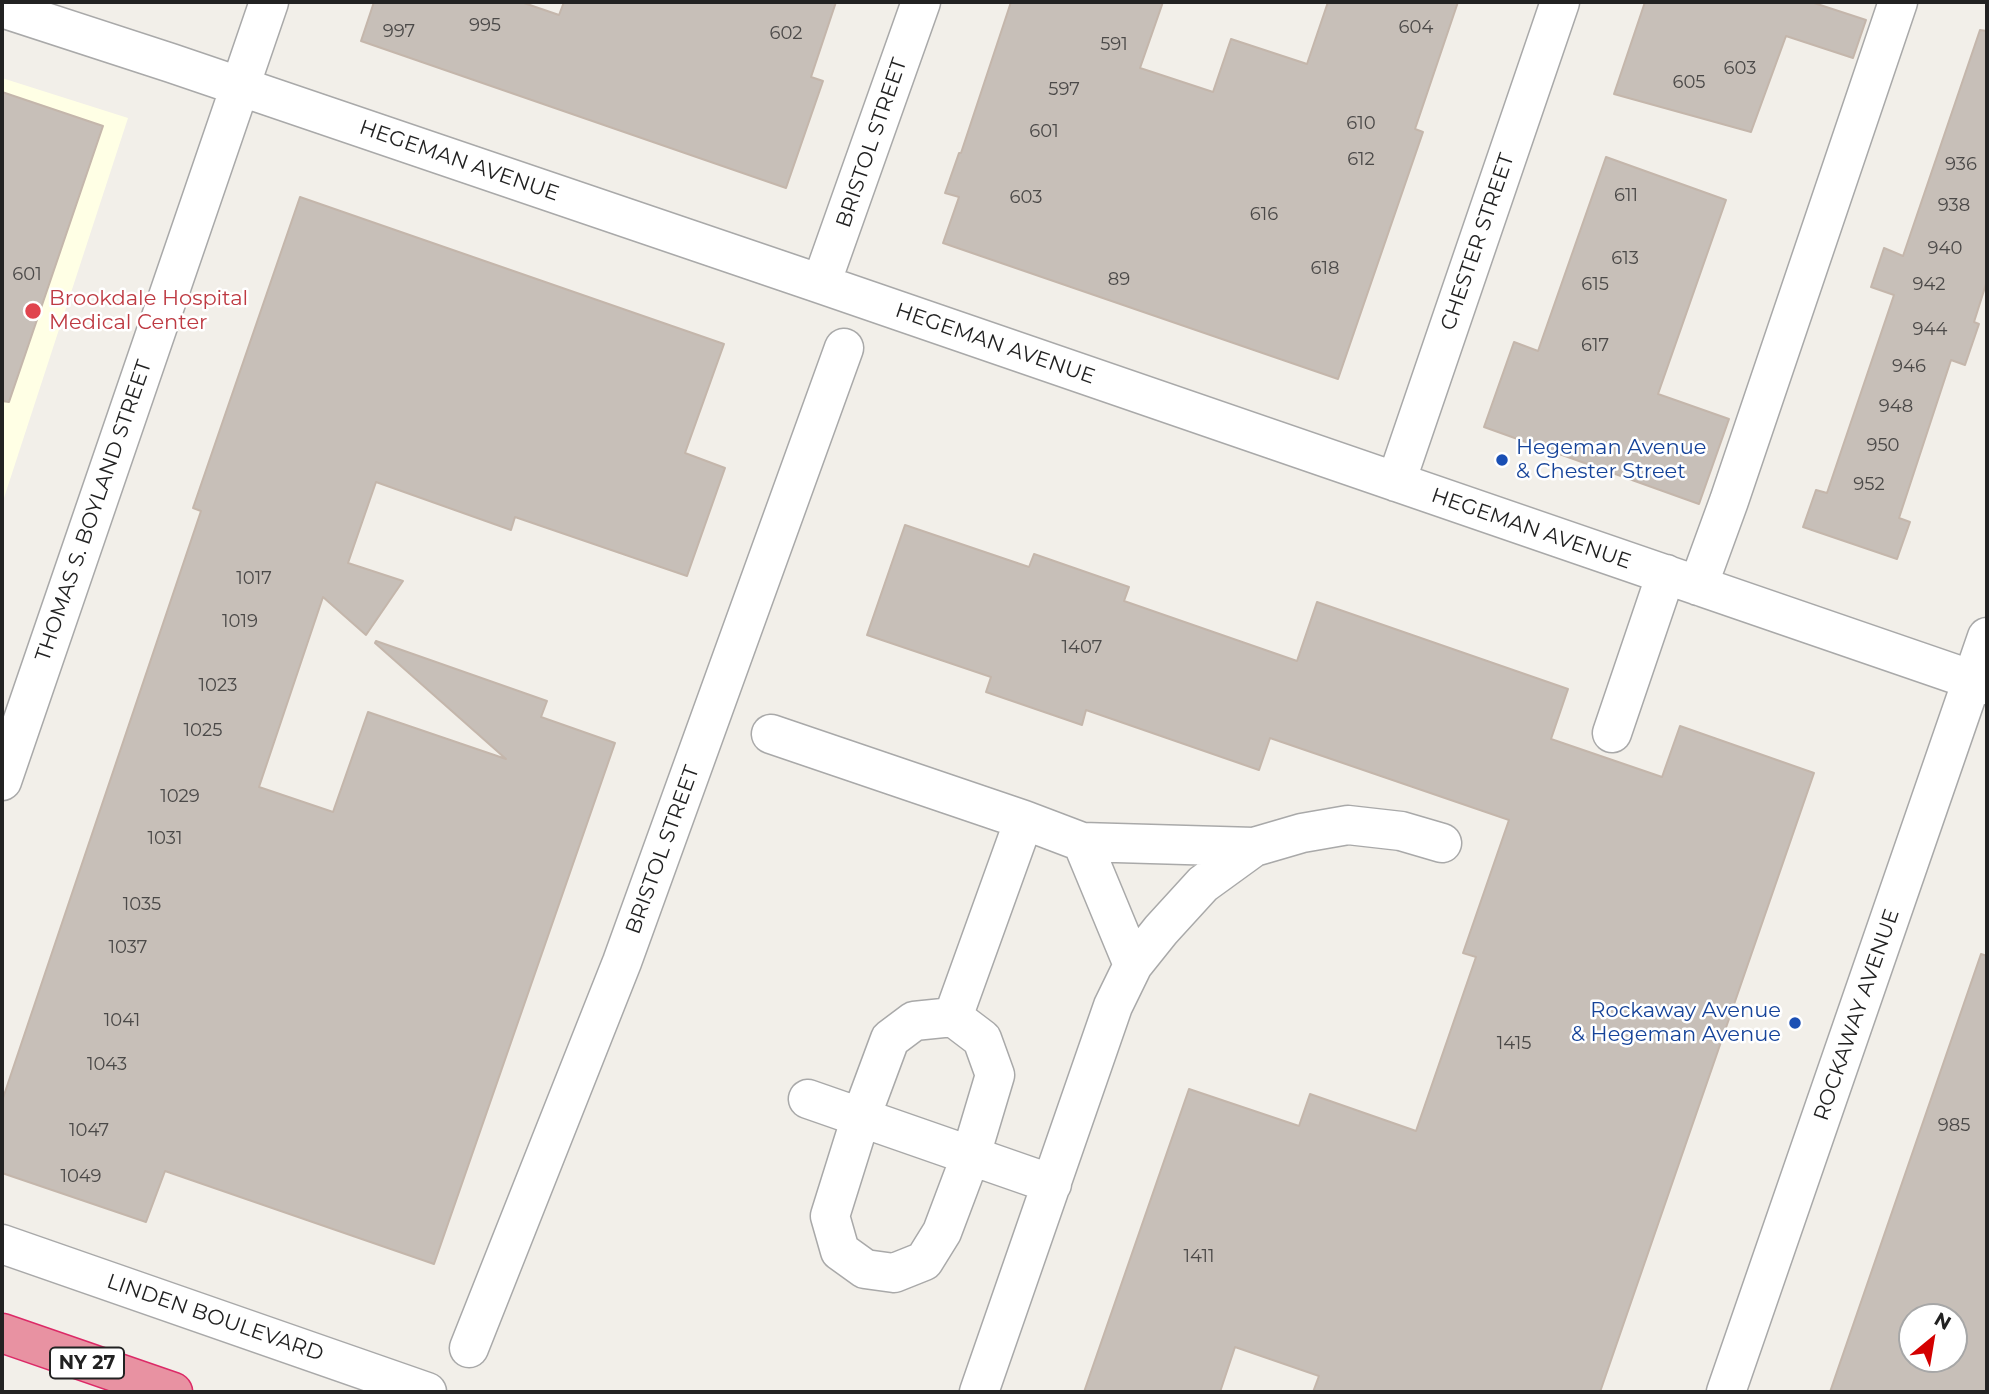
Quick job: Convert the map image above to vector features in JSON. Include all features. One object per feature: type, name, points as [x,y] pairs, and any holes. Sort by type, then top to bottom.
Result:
[{"type":"highway","name":"NY 27","points":[[2,1333],[173,1392]]},
{"type":"street","name":"THOMAS S. BOYLAND STREET","points":[[2,781],[268,2]]},
{"type":"street","name":"BRISTOL STREET","points":[[821,284],[921,2]]},
{"type":"street","name":"CHESTER STREET","points":[[1395,482],[1560,2]]},
{"type":"street","points":[[1612,733],[1682,580],[1733,488],[1898,2]]},
{"type":"street","name":"HEGEMAN AVENUE","points":[[2,8],[821,284],[1980,682]]},
{"type":"street","name":"BRISTOL STREET","points":[[469,1348],[622,962],[844,348]]},
{"type":"street","name":"ROCKAWAY AVENUE","points":[[1726,1392],[1980,682],[1987,637]]},
{"type":"street","points":[[772,734],[1082,842],[1254,847],[1348,825],[1401,831],[1442,843]]},
{"type":"street","points":[[953,1017],[1024,820]]},
{"type":"street","points":[[1082,842],[1133,965]]},
{"type":"street","points":[[979,1392],[1113,1006],[1133,965],[1203,884],[1254,847]]},
{"type":"street","points":[[953,1017],[982,1039],[995,1074],[971,1155],[942,1232],[924,1261],[894,1273],[865,1269],[840,1251],[830,1216],[862,1117],[890,1039],[914,1021],[953,1017]]},
{"type":"street","points":[[808,1099],[1052,1184]]},
{"type":"street","name":"LINDEN BOULEVARD","points":[[2,1244],[427,1392]]},
{"type":"shaded area","name":"Brookdale Hospital Medical Center","points":[[2,78],[128,118],[2,504]]},
{"type":"building","points":[[374,2],[521,2],[559,15],[564,2],[836,2],[811,77],[823,81],[786,188],[361,41]]},
{"type":"building","points":[[1011,2],[1163,2],[1140,68],[1213,92],[1231,39],[1307,64],[1328,2],[1458,2],[1415,129],[1423,132],[1338,379],[943,243],[959,197],[945,193]]},
{"type":"building","points":[[1645,2],[1811,2],[1866,20],[1853,58],[1786,36],[1751,132],[1614,94]]},
{"type":"building","points":[[1980,30],[1987,31],[1987,281],[1974,322],[1979,324],[1965,365],[1951,360],[1899,518],[1910,522],[1897,559],[1803,527],[1816,490],[1827,493],[1894,295],[1871,287],[1884,248],[1903,256]]},
{"type":"building","name":"Brookdale Hospital Medical Center","points":[[2,92],[103,126],[9,402],[2,401]]},
{"type":"building","points":[[1606,157],[1726,200],[1658,394],[1729,419],[1699,504],[1484,427],[1514,342],[1538,351]]},
{"type":"building","points":[[300,197],[724,344],[685,453],[725,468],[687,576],[515,517],[511,530],[376,482],[348,563],[403,581],[366,635],[323,597],[259,787],[333,812],[368,712],[506,759],[375,643],[376,641],[547,701],[541,717],[615,743],[434,1264],[165,1171],[146,1222],[2,1173],[2,1101],[201,511],[193,508]]},
{"type":"building","points":[[905,525],[1029,567],[1034,554],[1129,587],[1124,601],[1297,661],[1317,602],[1568,689],[1551,739],[1662,777],[1680,726],[1814,773],[1600,1392],[1313,1392],[1319,1376],[1235,1347],[1220,1392],[1084,1392],[1189,1089],[1299,1126],[1310,1094],[1416,1131],[1476,957],[1463,953],[1509,820],[1270,738],[1259,770],[1086,710],[1082,725],[986,692],[991,677],[867,635]]},
{"type":"building","points":[[1981,954],[1987,956],[1987,1392],[1830,1392]]},
{"type":"place","name":"Brookdale Hospital Medical Center","points":[[33,311]]},
{"type":"place","name":"Hegeman Avenue & Chester Street","points":[[1502,460]]},
{"type":"place","name":"Rockaway Avenue & Hegeman Avenue","points":[[1795,1023]]}]
